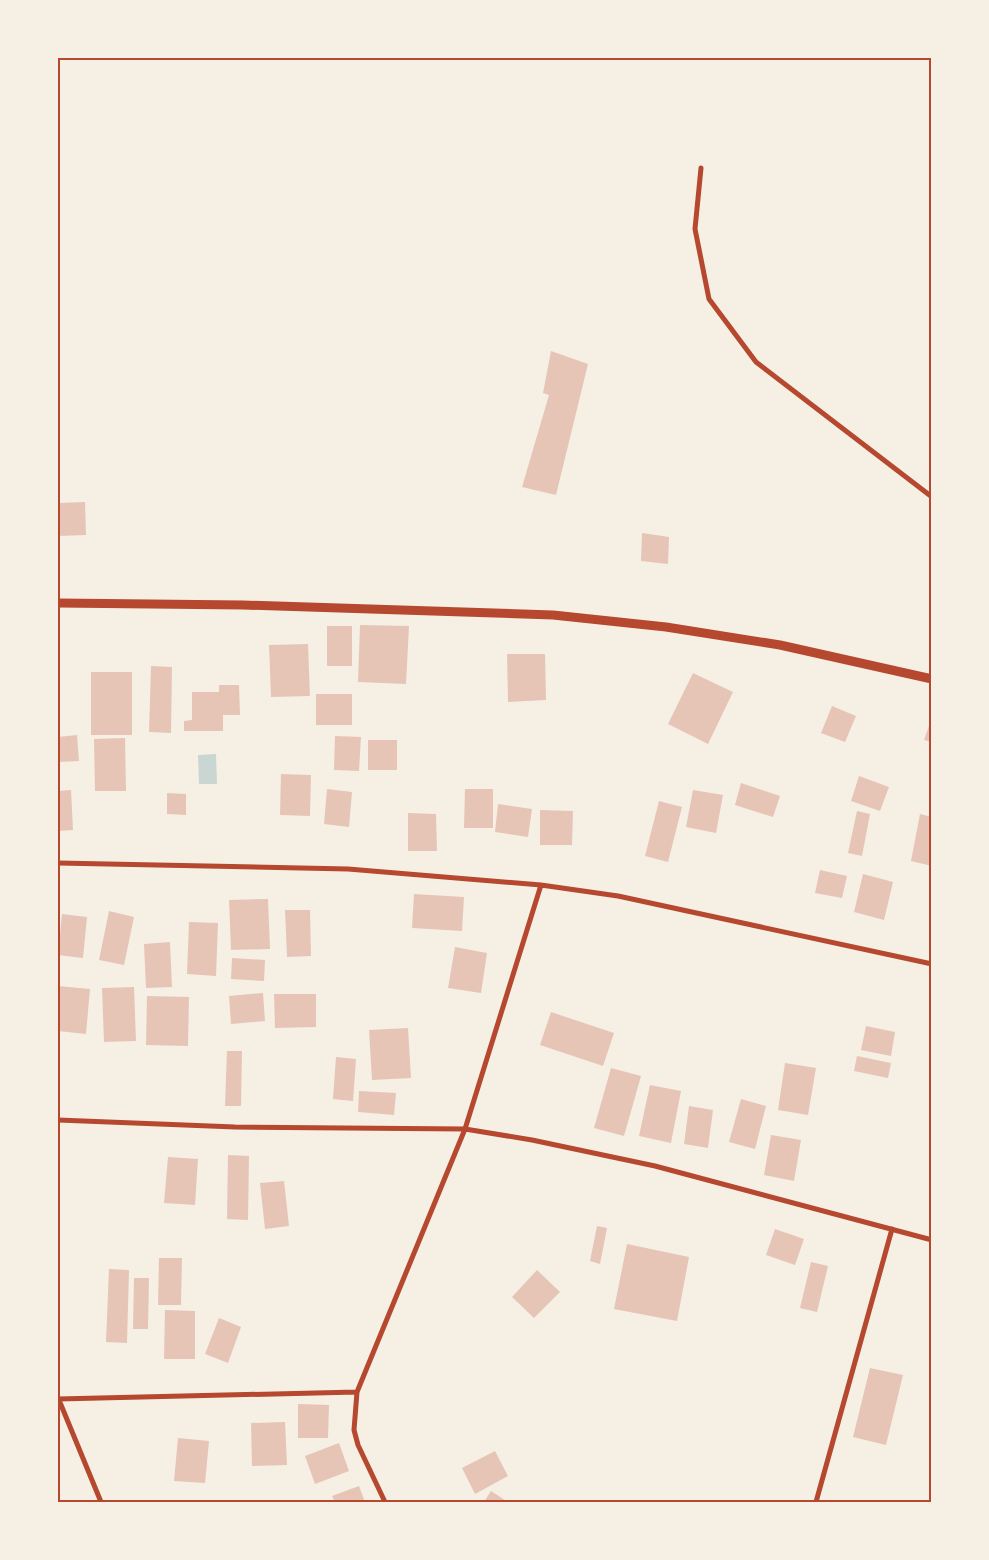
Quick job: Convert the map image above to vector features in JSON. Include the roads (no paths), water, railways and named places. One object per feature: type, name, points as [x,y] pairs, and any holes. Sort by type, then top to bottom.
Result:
[{"type":"street","points":[[701,168],[695,229],[709,299],[756,362],[932,497]]},
{"type":"street","points":[[58,603],[243,605],[553,616],[666,627],[780,645],[932,679]]},
{"type":"street","points":[[58,863],[348,869],[540,885],[618,896],[932,964]]},
{"type":"street","points":[[385,1502],[358,1444],[354,1430],[357,1392],[465,1129],[540,885]]},
{"type":"street","points":[[58,1120],[235,1127],[465,1129],[532,1140],[655,1166],[932,1240]]},
{"type":"street","points":[[816,1502],[892,1229]]},
{"type":"street","points":[[101,1502],[58,1400],[357,1392]]}]
